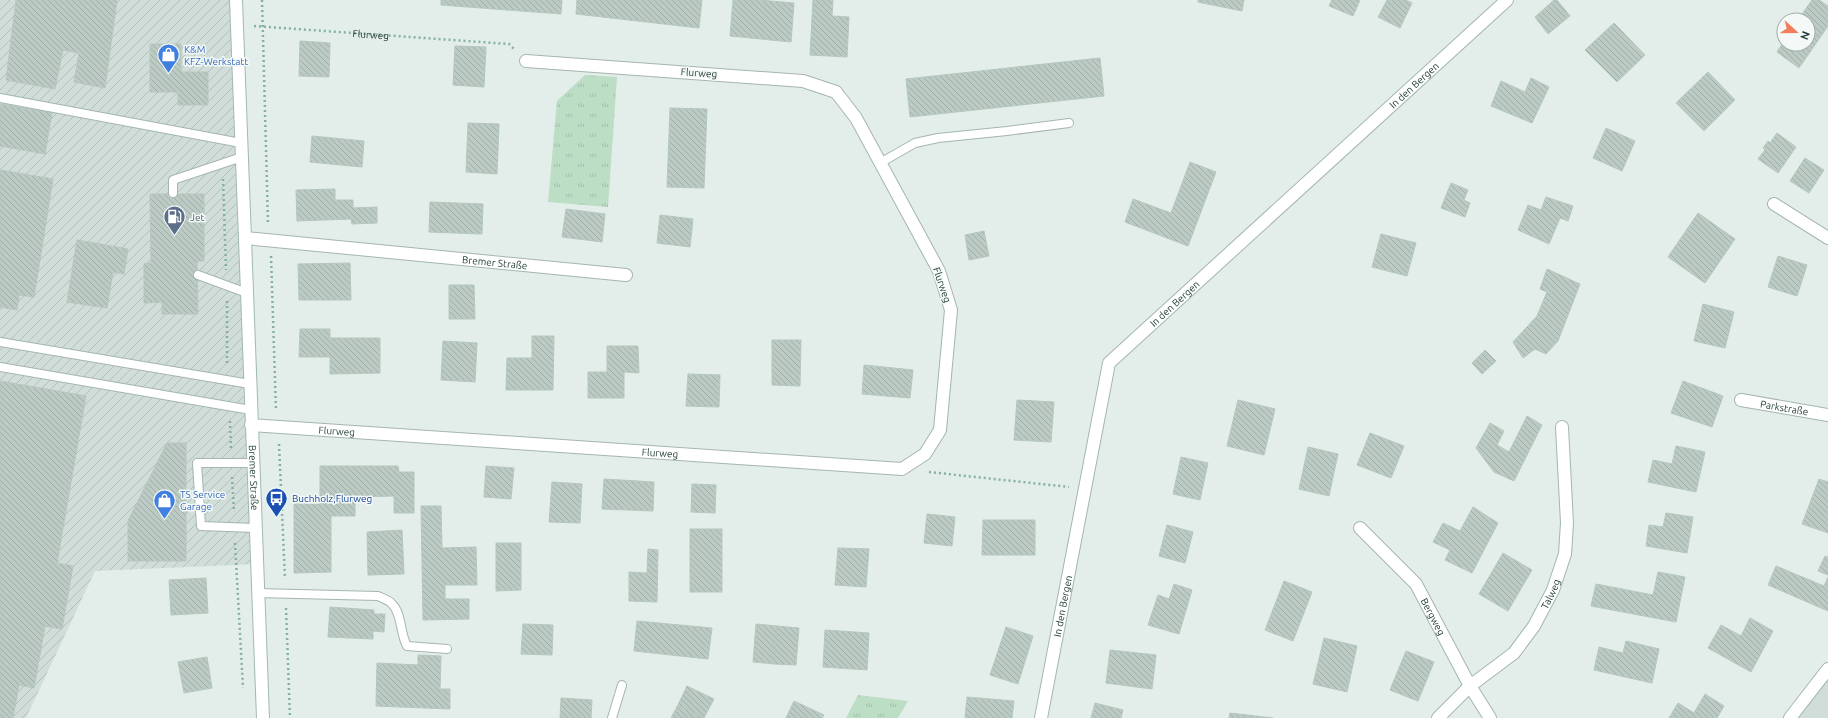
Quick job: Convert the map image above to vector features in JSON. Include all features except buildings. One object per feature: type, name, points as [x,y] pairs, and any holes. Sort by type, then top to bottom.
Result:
[{"type":"street","name":"Bremer Straße","points":[[236,0],[257,593],[263,718]]},
{"type":"street","name":"In den Bergen","points":[[1041,718],[1109,363],[1507,0]]},
{"type":"street","name":"Flurweg","points":[[251,425],[902,469],[925,454],[940,430],[951,310],[939,271],[856,118],[836,92],[803,81],[526,61]]},
{"type":"street","points":[[1774,204],[1828,238]]},
{"type":"street","name":"Bremer Straße","points":[[245,238],[626,275]]},
{"type":"street","name":"Parkstraße","points":[[1741,400],[1828,415]]},
{"type":"street","name":"Talweg","points":[[1438,718],[1470,686],[1514,653],[1534,626],[1554,590],[1565,554],[1567,523],[1562,427]]},
{"type":"street","name":"Bergweg","points":[[1360,528],[1416,584],[1470,686],[1490,718]]},
{"type":"street","points":[[1790,718],[1828,669]]},
{"type":"lane","points":[[0,98],[241,143]]},
{"type":"lane","points":[[880,163],[915,143],[932,139],[1070,123]]},
{"type":"lane","points":[[173,193],[172,180],[242,157]]},
{"type":"lane","points":[[198,275],[247,292]]},
{"type":"lane","points":[[0,342],[228,382],[250,384]]},
{"type":"lane","points":[[0,367],[251,410]]},
{"type":"lane","points":[[253,464],[197,462],[201,526],[255,528]]},
{"type":"lane","points":[[257,593],[378,596],[393,604],[400,619],[403,639],[407,646],[447,650]]},
{"type":"lane","points":[[612,718],[622,685]]},
{"type":"path","points":[[262,0],[267,128],[268,217],[271,241],[277,427],[280,450],[290,718]]},
{"type":"path","name":"Flurweg","points":[[237,25],[509,44],[526,61]]},
{"type":"path","points":[[222,163],[227,286],[228,382]]},
{"type":"path","points":[[230,407],[243,694]]},
{"type":"path","points":[[902,469],[1086,489]]},
{"type":"shaded area","points":[[0,0],[236,0],[256,564],[95,571],[26,718],[0,718]]},
{"type":"shaded area","points":[[1828,669],[1828,718],[1790,718]]},
{"type":"green space","points":[[585,75],[617,77],[608,207],[548,202],[557,101]]},
{"type":"green space","points":[[858,695],[908,701],[898,718],[846,718]]},
{"type":"place","name":"K&M KFZ-Werkstatt","points":[[169,74]]},
{"type":"place","name":"Jet","points":[[175,236]]},
{"type":"place","name":"Buchholz,Flurweg","points":[[277,518]]},
{"type":"place","name":"TS Service Garage","points":[[164,520]]}]
